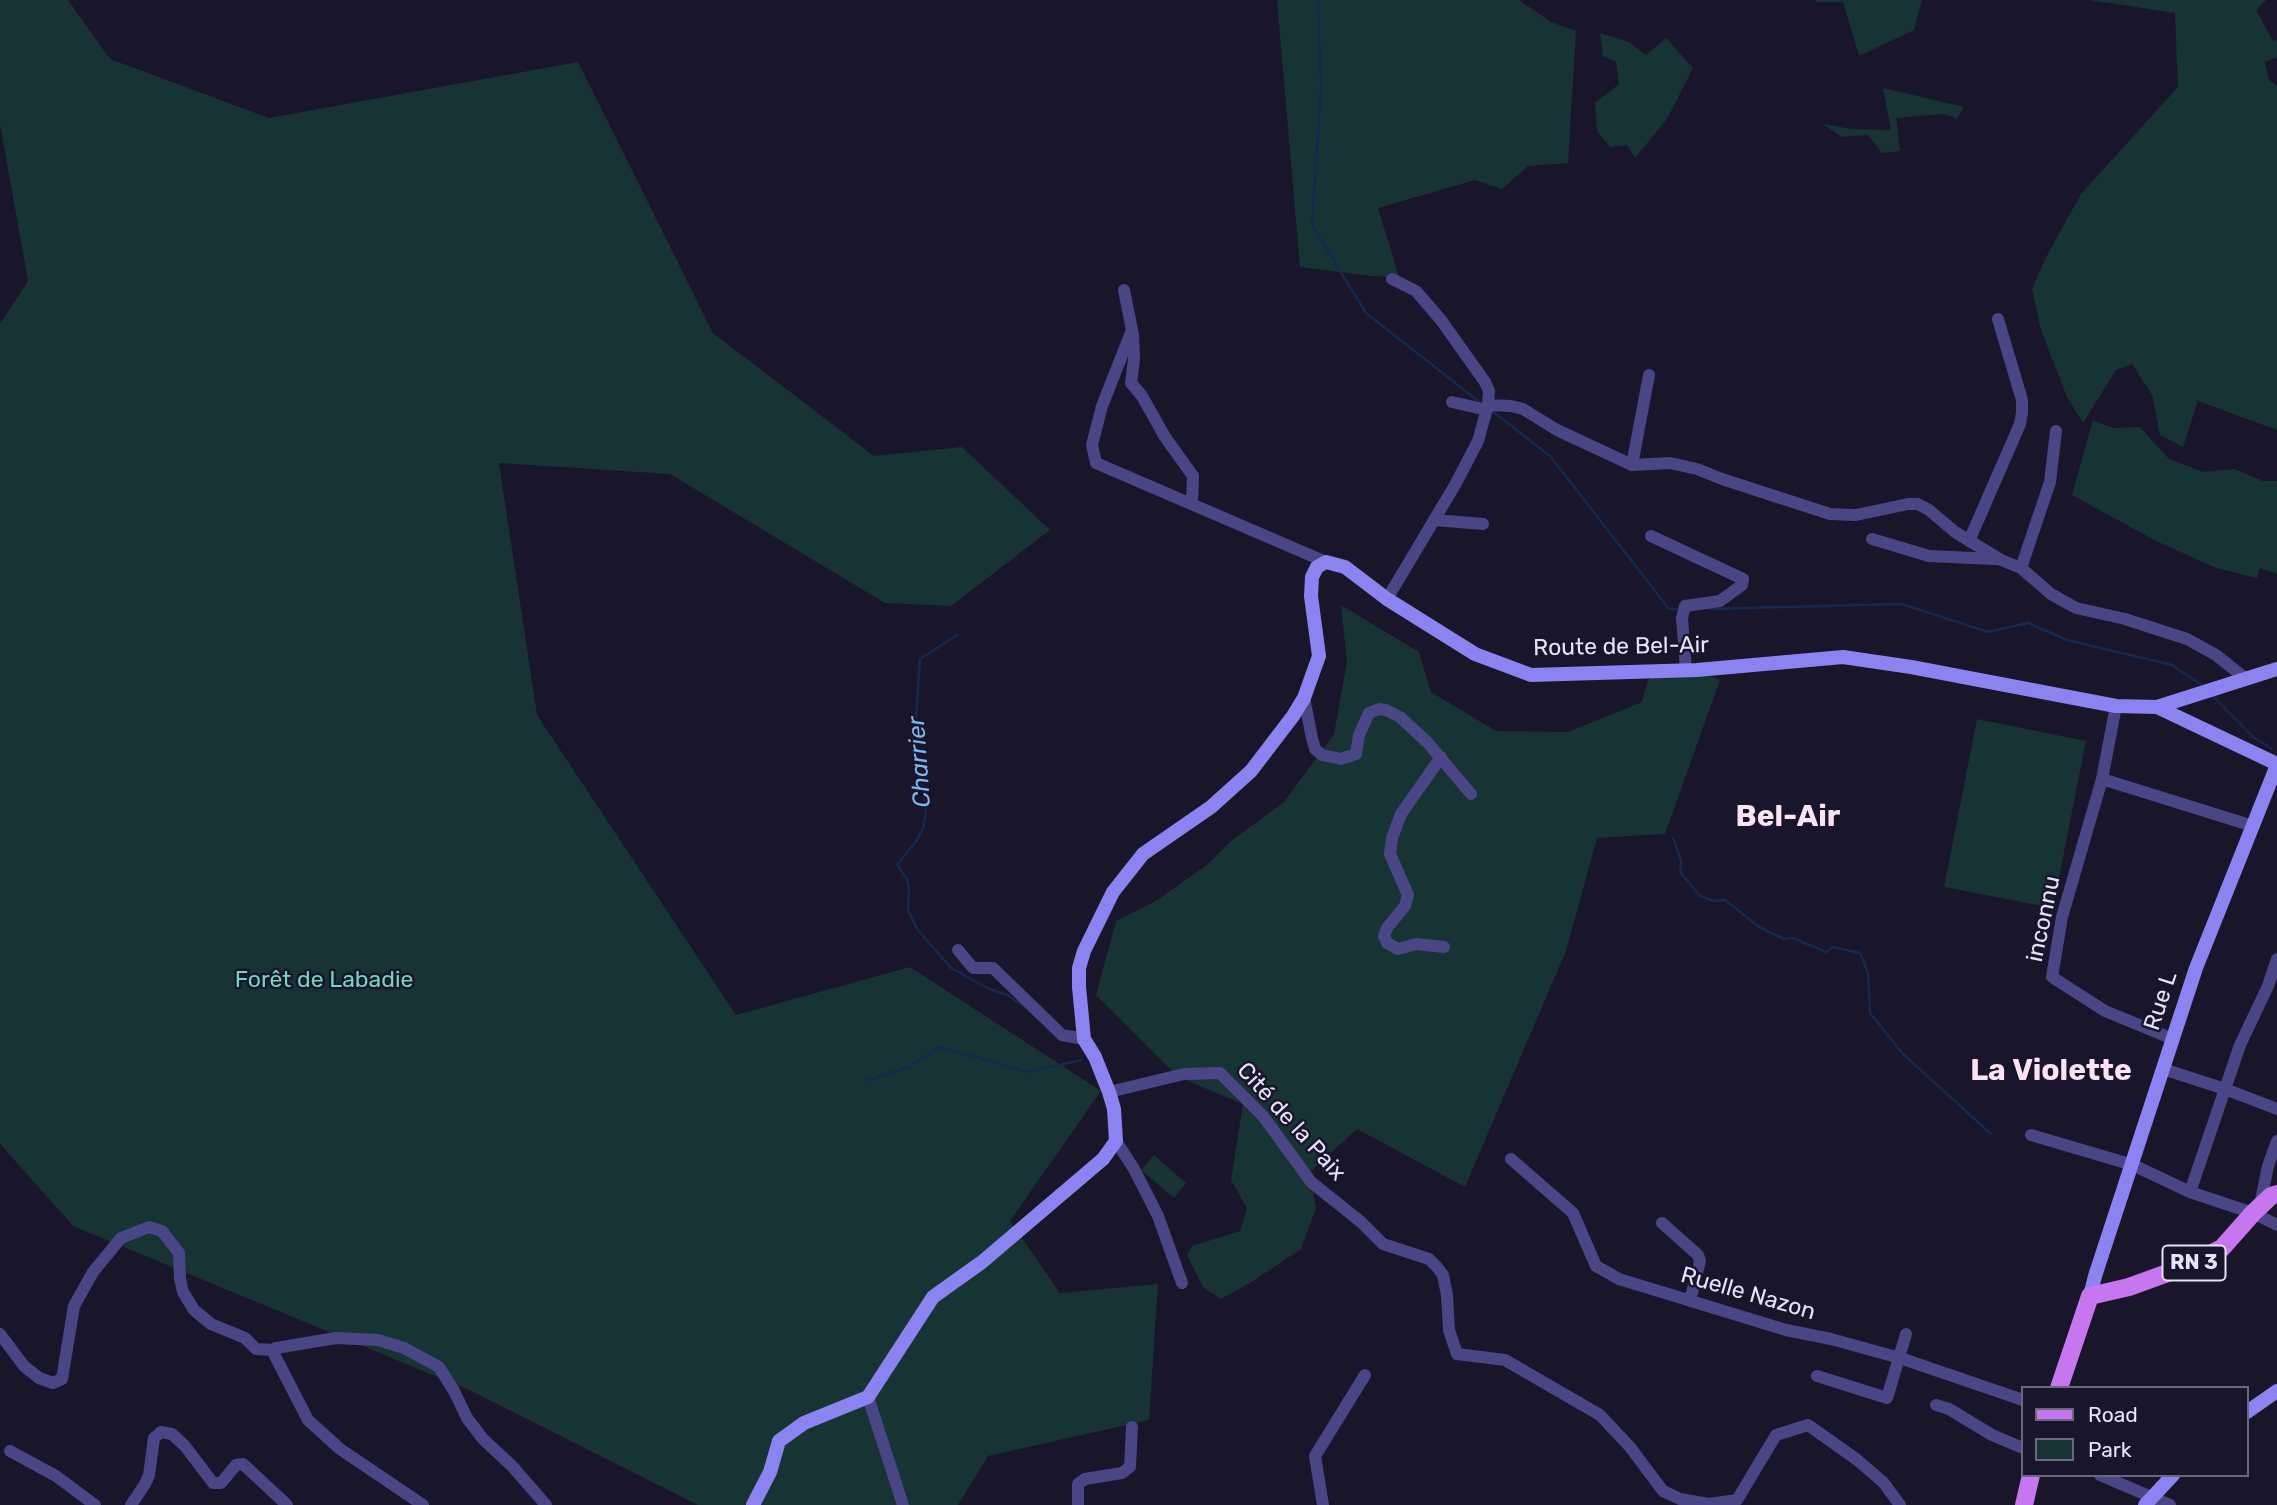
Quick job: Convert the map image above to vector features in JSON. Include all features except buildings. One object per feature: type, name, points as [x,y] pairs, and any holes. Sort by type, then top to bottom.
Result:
[{"type":"main road","name":"RN 3","points":[[2090,1296],[2129,1287],[2184,1268],[2213,1253],[2222,1248],[2257,1209],[2277,1195]]},
{"type":"main road","points":[[2060,1386],[2090,1296]]},
{"type":"main road","points":[[2024,1505],[2031,1477]]},
{"type":"street","points":[[1387,599],[1478,441],[1488,407],[1489,391],[1441,320],[1416,291],[1392,279]]},
{"type":"street","points":[[1124,290],[1132,330],[1134,359],[1131,383],[1193,476],[1192,503]]},
{"type":"street","points":[[1969,541],[2020,425],[2022,413],[2022,400],[1998,319]]},
{"type":"street","points":[[1132,330],[1102,407],[1092,445],[1096,463],[1326,562]]},
{"type":"street","points":[[1632,465],[1649,375]]},
{"type":"street","points":[[1452,402],[1523,409],[1557,430],[1632,465],[1670,463],[1697,468],[1722,479],[1830,514],[1856,515],[1918,504],[1969,541],[2021,568],[2051,594],[2076,608],[2125,619],[2187,639],[2216,655],[2245,678]]},
{"type":"street","points":[[2021,568],[2050,482],[2056,431]]},
{"type":"street","points":[[1434,520],[1483,524]]},
{"type":"street","points":[[1651,536],[1743,579],[1742,584],[1720,601],[1684,609],[1686,670]]},
{"type":"street","points":[[1872,539],[1929,556],[2001,559]]},
{"type":"street","points":[[1182,1283],[1158,1216],[1116,1141],[1114,1109],[1109,1092],[1095,1057],[1084,1039],[1079,968],[1113,892],[1143,854],[1212,807],[1251,771],[1278,738],[1304,698],[1319,656],[1311,596],[1312,577],[1317,567],[1326,562]]},
{"type":"street","name":"Route de Bel-Air","points":[[1326,562],[1345,567],[1387,599],[1475,654],[1531,675],[1686,670],[1843,657],[1911,667],[2116,706],[2157,707],[2277,669]]},
{"type":"street","points":[[1304,698],[1315,749],[1322,755],[1341,759],[1356,754],[1359,735],[1369,713],[1379,709],[1400,717],[1441,757],[1471,794]]},
{"type":"street","name":"inconnu","points":[[2116,706],[2102,779],[2062,917],[2052,977],[2105,1011],[2173,1039]]},
{"type":"street","points":[[2157,707],[2277,765]]},
{"type":"street","points":[[1441,757],[1401,814],[1392,838],[1390,854],[1408,895],[1405,906],[1384,936],[1387,943],[1398,949],[1416,944],[1444,947]]},
{"type":"street","name":"Rue L","points":[[2090,1296],[2196,968],[2277,765]]},
{"type":"street","points":[[2102,779],[2253,826]]},
{"type":"street","points":[[958,950],[973,968],[993,968],[1062,1035],[1084,1039]]},
{"type":"street","points":[[2190,1192],[2225,1088],[2277,959]]},
{"type":"street","points":[[2163,1069],[2225,1088],[2277,1109]]},
{"type":"street","name":"Cité de la Paix","points":[[1109,1092],[1184,1074],[1220,1073],[1263,1116],[1311,1182],[1361,1222],[1383,1244],[1429,1259],[1443,1275],[1449,1330],[1457,1354],[1505,1360],[1600,1415],[1630,1447],[1663,1490],[1680,1499],[1709,1504],[1737,1500],[1776,1435],[1808,1425],[1883,1482],[1900,1505]]},
{"type":"street","points":[[2031,1135],[2133,1165],[2190,1192],[2257,1209],[2277,1225]]},
{"type":"street","points":[[753,1505],[770,1472],[779,1441],[804,1423],[868,1397],[933,1297],[982,1262],[1103,1159],[1116,1141]]},
{"type":"street","points":[[2257,1209],[2277,1141]]},
{"type":"street","name":"Ruelle Nazon","points":[[1511,1159],[1573,1213],[1596,1266],[1619,1279],[1787,1330],[1900,1358],[2022,1400]]},
{"type":"street","points":[[1662,1223],[1698,1255],[1700,1261],[1690,1301]]},
{"type":"street","points":[[0,1334],[24,1366],[39,1378],[53,1383],[62,1379],[74,1306],[93,1272],[121,1238],[149,1227],[162,1231],[179,1253],[183,1292],[194,1310],[211,1324],[245,1338],[256,1349],[274,1350],[336,1338],[378,1340],[404,1348],[439,1367],[467,1418],[483,1439],[512,1466],[546,1505]]},
{"type":"street","points":[[1817,1376],[1887,1398],[1906,1334]]},
{"type":"street","points":[[274,1350],[309,1420],[340,1449],[423,1505]]},
{"type":"street","points":[[1323,1505],[1315,1456],[1366,1374]]},
{"type":"street","points":[[2249,1411],[2277,1391]]},
{"type":"street","points":[[868,1397],[903,1505]]},
{"type":"street","points":[[1936,1405],[1949,1409],[1992,1435],[2022,1448]]},
{"type":"street","points":[[1078,1505],[1078,1483],[1084,1479],[1126,1472],[1130,1467],[1132,1427]]},
{"type":"street","points":[[131,1505],[145,1484],[155,1438],[161,1432],[172,1434],[185,1446],[213,1483],[221,1483],[234,1466],[240,1464],[281,1502]]},
{"type":"street","points":[[10,1451],[57,1476],[95,1505]]},
{"type":"street","points":[[2104,1477],[2148,1500],[2170,1505]]},
{"type":"street","points":[[2148,1500],[2171,1477]]},
{"type":"green space","name":"Forêt de Labadie","points":[[0,0],[68,0],[110,59],[269,118],[578,62],[713,333],[874,456],[962,447],[1050,530],[951,606],[885,603],[670,474],[499,463],[537,715],[736,1015],[910,967],[1101,1091],[1010,1221],[1060,1293],[1158,1284],[1149,1420],[988,1456],[958,1505],[698,1505],[469,1390],[73,1226],[0,1144],[0,324],[28,281],[0,124]]},
{"type":"green space","points":[[1277,0],[1519,0],[1551,22],[1576,31],[1568,163],[1528,166],[1502,189],[1475,180],[1378,208],[1399,277],[1300,267]]},
{"type":"green space","points":[[1816,0],[1922,0],[1914,30],[1859,56],[1843,2]]},
{"type":"green space","points":[[2089,0],[2266,0],[2256,10],[2273,41],[2277,40],[2277,57],[2265,62],[2269,80],[2277,86],[2277,430],[2198,401],[2183,447],[2160,435],[2152,395],[2132,364],[2116,370],[2083,423],[2067,397],[2041,330],[2032,289],[2046,257],[2081,194],[2178,87],[2175,13]]},
{"type":"green space","points":[[1600,33],[1629,42],[1646,55],[1666,38],[1693,68],[1667,119],[1635,158],[1627,145],[1610,147],[1597,131],[1595,103],[1619,84],[1616,62],[1603,56]]},
{"type":"green space","points":[[1883,88],[1964,107],[1957,119],[1944,114],[1896,118],[1900,151],[1882,153],[1868,135],[1842,137],[1823,124],[1851,129],[1891,130]]},
{"type":"green space","points":[[2093,420],[2113,428],[2140,427],[2168,458],[2203,472],[2234,469],[2263,481],[2277,481],[2277,574],[2260,568],[2257,578],[2216,568],[2156,541],[2072,495]]},
{"type":"green space","points":[[1341,605],[1419,652],[1431,692],[1496,731],[1568,732],[1642,702],[1647,683],[1657,669],[1679,664],[1720,680],[1665,834],[1597,838],[1566,951],[1465,1187],[1357,1129],[1310,1172],[1316,1208],[1301,1249],[1221,1299],[1203,1287],[1187,1255],[1192,1246],[1240,1231],[1247,1208],[1231,1180],[1243,1104],[1178,1077],[1096,995],[1116,921],[1154,902],[1207,865],[1231,841],[1284,802],[1334,734],[1347,662]]},
{"type":"green space","points":[[1977,719],[2086,741],[2053,908],[1944,887]]},
{"type":"green space","points":[[1154,1155],[1186,1183],[1174,1198],[1141,1170]]},
{"type":"waterway","points":[[1318,0],[1321,88],[1312,225],[1366,313],[1482,404]]},
{"type":"waterway","points":[[1491,410],[1550,456],[1669,609],[1680,609]]},
{"type":"waterway","points":[[1708,609],[1902,604],[1988,632],[2028,623],[2067,640],[2172,665],[2202,685]]},
{"type":"waterway","name":"Charrier","points":[[957,635],[920,659],[915,735],[926,813],[917,840],[897,865],[907,879],[908,911],[918,930],[951,968],[989,989],[1007,995],[1026,1008]]},
{"type":"waterway","points":[[2212,695],[2253,737],[2271,748]]},
{"type":"waterway","points":[[1673,838],[1681,861],[1680,872],[1700,896],[1714,901],[1725,900],[1759,927],[1784,939],[1793,938],[1826,952],[1833,947],[1860,953],[1868,973],[1870,1013],[1902,1053],[1991,1134]]},
{"type":"waterway","points":[[868,1080],[909,1067],[939,1047],[1028,1072],[1082,1060]]},
{"type":"district","name":"Bel-Air","points":[[1788,817]]},
{"type":"district","name":"La Violette","points":[[2051,1071]]}]
